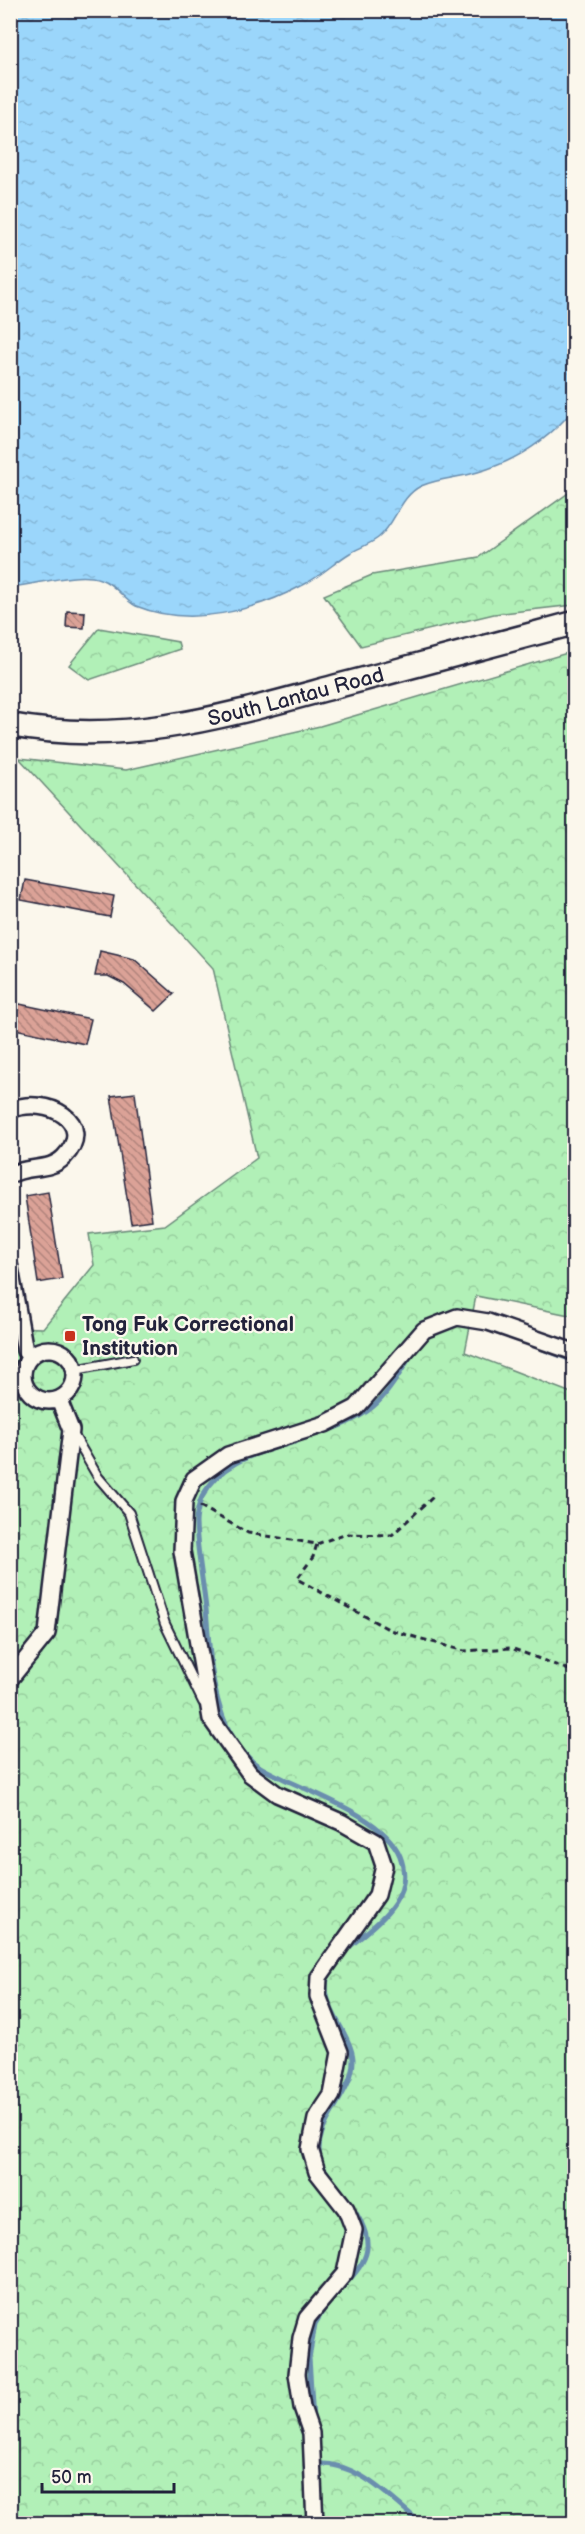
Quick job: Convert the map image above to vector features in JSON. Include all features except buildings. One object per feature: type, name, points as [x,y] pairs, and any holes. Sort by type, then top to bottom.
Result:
[{"type":"main road","name":"South Lantau Road","points":[[10,725],[93,734],[137,732],[186,725],[574,623]]},
{"type":"street","points":[[10,1110],[23,1105],[53,1108],[63,1113],[73,1133],[73,1141],[63,1159],[54,1164],[10,1175]]},
{"type":"street","points":[[10,1268],[26,1351],[31,1356]]},
{"type":"street","points":[[315,2523],[311,2433],[302,2407],[297,2374],[301,2338],[307,2318],[345,2272],[354,2230],[346,2208],[317,2172],[310,2149],[316,2120],[332,2095],[340,2052],[318,1996],[319,1977],[377,1895],[384,1866],[376,1842],[341,1822],[277,1794],[250,1774],[211,1719],[182,1551],[184,1501],[194,1479],[228,1455],[325,1424],[356,1408],[424,1330],[457,1317],[488,1322],[574,1352]]},
{"type":"street","points":[[45,1349],[61,1352],[67,1356],[75,1370],[73,1387],[59,1400],[51,1402],[36,1398],[25,1386],[23,1370],[31,1356],[45,1349]]},
{"type":"street","points":[[10,1679],[46,1633],[71,1430],[59,1400]]},
{"type":"lane","points":[[75,1370],[133,1359]]},
{"type":"lane","points":[[71,1430],[98,1477],[129,1513],[165,1623],[211,1719]]},
{"type":"path","points":[[208,1509],[248,1533],[317,1544],[344,1534],[392,1535],[433,1497]]},
{"type":"path","points":[[317,1544],[313,1557],[297,1579],[390,1630],[464,1651],[511,1648],[574,1672]]},
{"type":"green space","points":[[574,489],[574,605],[494,614],[361,646],[324,595],[372,575],[479,557]]},
{"type":"green space","points":[[99,628],[178,642],[180,649],[89,680],[69,665]]},
{"type":"green space","points":[[574,651],[574,1316],[476,1296],[465,1352],[574,1394],[574,2523],[11,2524],[11,1327],[43,1328],[94,1265],[89,1234],[165,1225],[257,1158],[213,968],[19,758],[126,770],[320,726]]},
{"type":"water","points":[[11,10],[574,11],[574,409],[543,439],[506,462],[464,476],[421,486],[402,504],[389,526],[378,538],[350,553],[305,584],[286,594],[244,609],[200,616],[178,616],[157,612],[136,606],[106,581],[91,577],[68,577],[11,587]]},
{"type":"waterway","points":[[524,1342],[574,1361]]},
{"type":"waterway","points":[[326,1431],[357,1418],[378,1402],[395,1381],[413,1352]]},
{"type":"waterway","points":[[297,1441],[243,1459],[220,1474],[210,1484],[202,1497],[196,1520],[198,1544],[214,1684],[222,1715],[237,1744],[260,1767],[366,1820],[392,1843],[400,1856],[404,1871],[403,1885],[398,1898],[380,1921],[346,1950]]},
{"type":"waterway","points":[[330,1972],[326,1983],[327,1994],[351,2049],[353,2059],[347,2086],[326,2123],[319,2148],[322,2165],[339,2189]]},
{"type":"waterway","points":[[341,2288],[359,2268],[367,2250],[365,2230],[352,2207]]},
{"type":"waterway","points":[[313,2420],[309,2358],[315,2324],[327,2304]]},
{"type":"waterway","points":[[314,2464],[330,2464],[359,2474],[422,2524]]},
{"type":"place","name":"Tong Fuk Correctional Institution","points":[[70,1336]]}]
